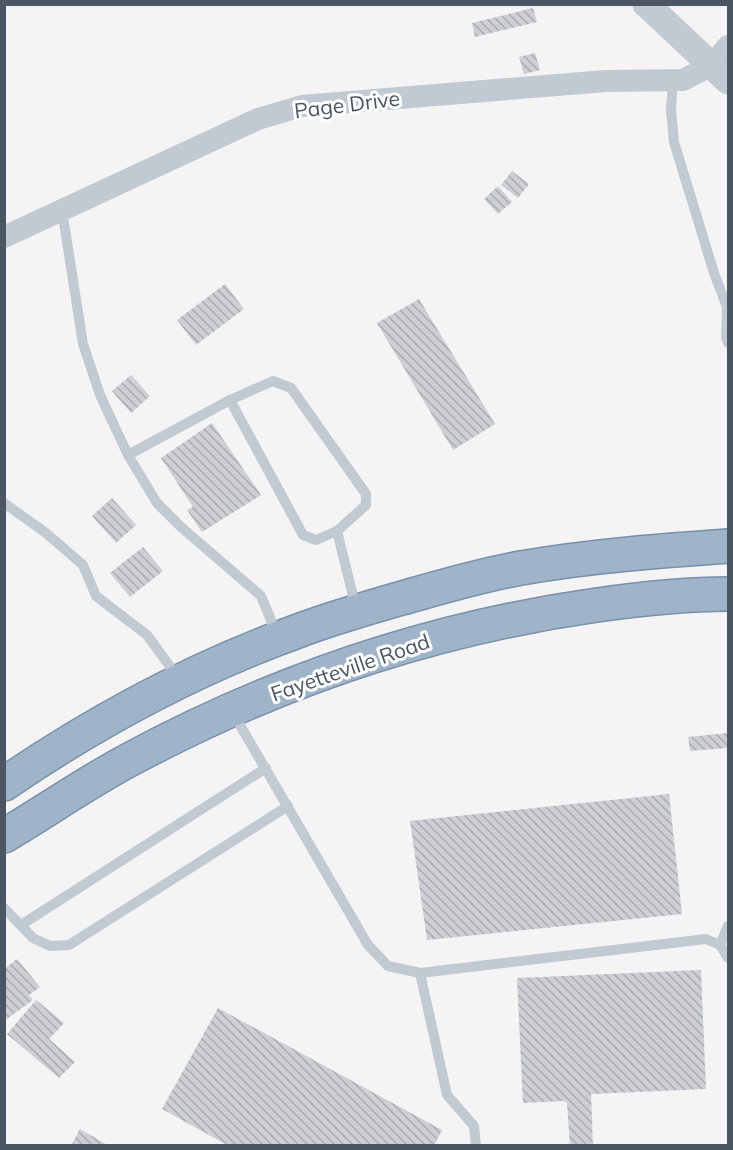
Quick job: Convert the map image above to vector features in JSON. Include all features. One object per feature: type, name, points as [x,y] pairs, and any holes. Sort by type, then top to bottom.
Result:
[{"type":"highway","points":[[4,784],[92,729],[229,658],[278,638],[357,612],[444,586],[519,568],[595,557],[729,546]]},
{"type":"highway","name":"Fayetteville Road","points":[[4,836],[127,761],[199,724],[272,692],[379,653],[473,627],[560,610],[642,599],[729,594]]},
{"type":"street","points":[[646,4],[723,64]]},
{"type":"street","name":"Page Drive","points":[[4,237],[258,119],[302,106],[606,81],[683,80],[723,64]]},
{"type":"lane","points":[[673,80],[671,110],[674,142],[714,273],[727,307],[726,338],[729,343]]},
{"type":"lane","points":[[62,210],[83,344],[100,395],[129,454],[157,503],[181,527],[261,596],[278,638]]},
{"type":"lane","points":[[129,454],[230,400],[273,381],[291,388],[366,494],[366,505],[337,531],[316,540],[303,535],[230,400]]},
{"type":"lane","points":[[4,503],[46,533],[83,565],[96,596],[147,635],[181,682]]},
{"type":"lane","points":[[337,531],[357,612]]},
{"type":"lane","points":[[232,710],[368,945],[388,966],[420,973],[706,939],[720,945],[729,958]]},
{"type":"lane","points":[[21,925],[266,768]]},
{"type":"lane","points":[[4,908],[33,938],[50,946],[69,945],[288,806]]},
{"type":"lane","points":[[720,945],[729,926]]},
{"type":"lane","points":[[420,973],[447,1095],[474,1126],[476,1146]]},
{"type":"building","points":[[533,8],[537,22],[475,37],[472,23]]},
{"type":"building","points":[[535,53],[540,70],[524,74],[519,57]]},
{"type":"building","points":[[512,171],[529,184],[518,198],[501,185]]},
{"type":"building","points":[[498,186],[512,202],[498,214],[484,199]]},
{"type":"building","points":[[225,284],[244,309],[196,345],[177,320]]},
{"type":"building","points":[[419,299],[495,424],[453,450],[377,323]]},
{"type":"building","points":[[131,375],[150,396],[131,413],[112,391]]},
{"type":"building","points":[[212,423],[261,495],[202,532],[187,510],[193,507],[161,458]]},
{"type":"building","points":[[112,498],[136,525],[116,543],[92,516]]},
{"type":"building","points":[[143,547],[163,571],[130,597],[110,573]]},
{"type":"building","points":[[728,733],[728,748],[690,751],[688,737]]},
{"type":"building","points":[[669,794],[682,914],[427,940],[410,821]]},
{"type":"building","points":[[17,959],[40,987],[29,995],[33,1000],[4,1021],[4,969]]},
{"type":"building","points":[[701,970],[706,1089],[591,1094],[593,1146],[570,1146],[567,1103],[564,1101],[523,1103],[517,978]]},
{"type":"building","points":[[36,1000],[64,1023],[49,1039],[75,1062],[59,1078],[7,1034]]},
{"type":"building","points":[[218,1008],[442,1130],[434,1146],[229,1146],[162,1109]]},
{"type":"building","points":[[80,1129],[109,1146],[71,1146]]}]
